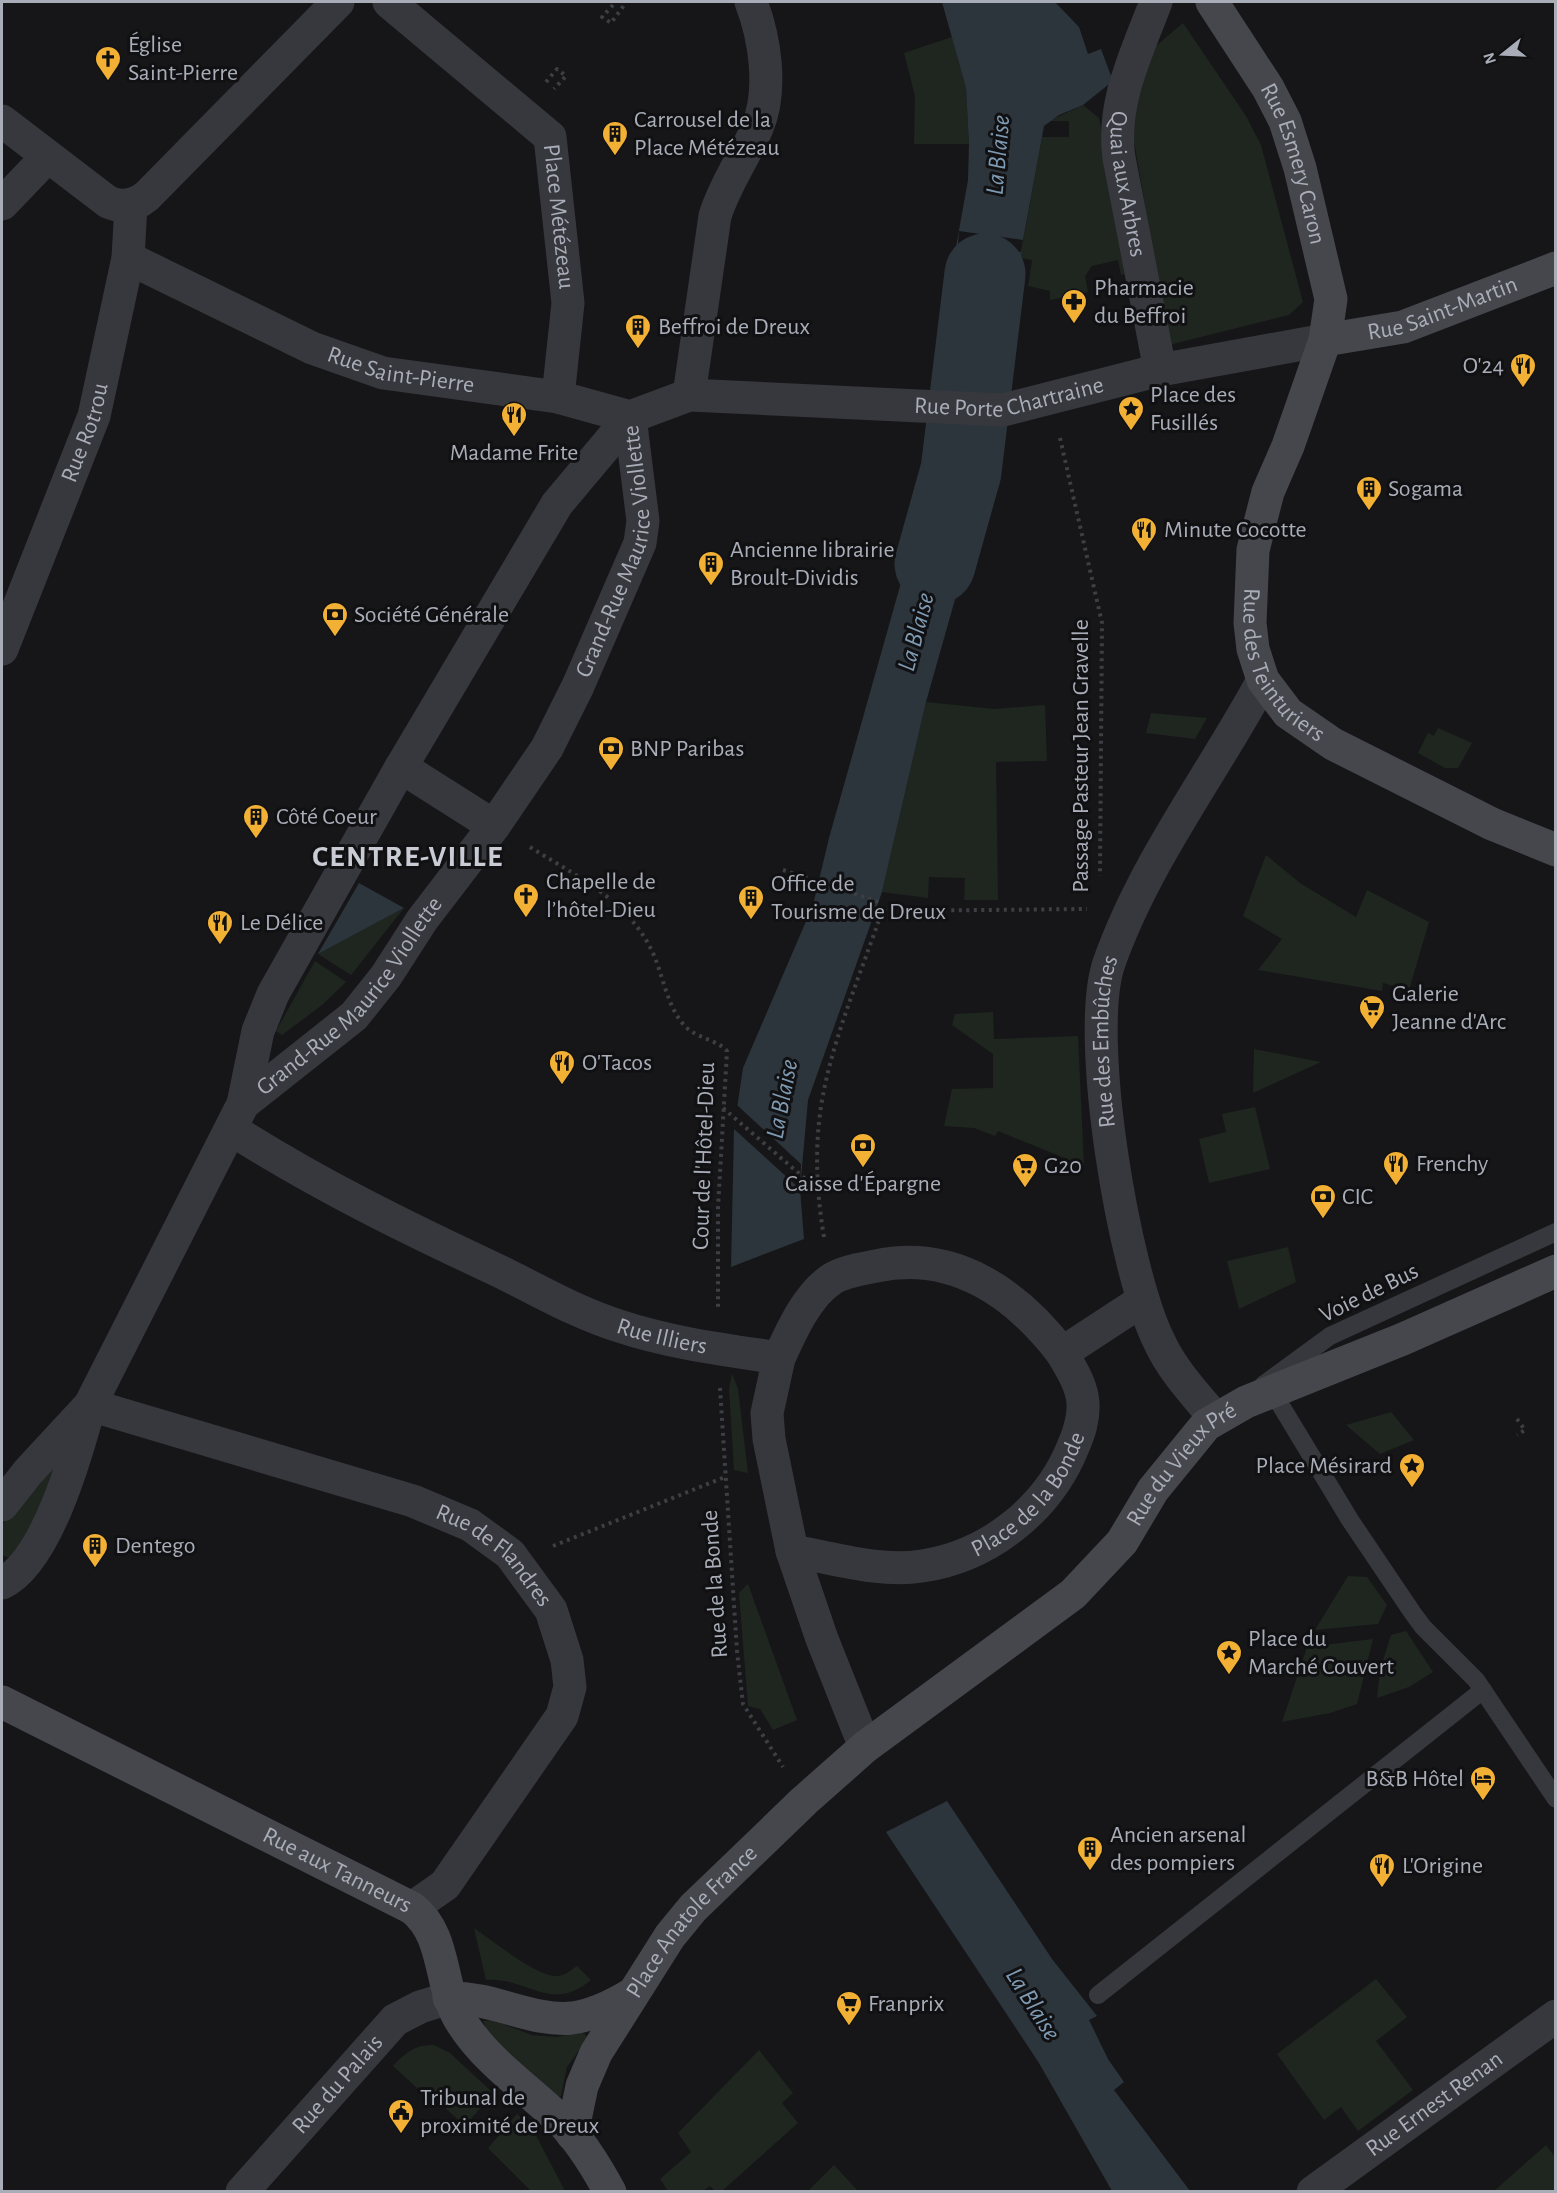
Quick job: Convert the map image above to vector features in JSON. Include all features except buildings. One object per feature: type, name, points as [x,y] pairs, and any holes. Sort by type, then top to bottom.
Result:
[{"type":"street","points":[[2,121],[108,202],[130,205],[147,196],[338,2]]},
{"type":"street","name":"Place Métézeau","points":[[388,2],[550,137],[568,303],[558,398]]},
{"type":"street","points":[[630,417],[688,395],[716,216],[724,189],[758,127],[764,100],[765,66],[760,32],[752,2]]},
{"type":"street","name":"Quai aux Arbres","points":[[1156,2],[1123,93],[1116,129],[1119,158],[1160,370]]},
{"type":"street","name":"Rue Esmery Caron","points":[[1212,2],[1268,88],[1292,142],[1331,299],[1324,340]]},
{"type":"street","points":[[2,204],[47,157]]},
{"type":"street","name":"Rue Rotrou","points":[[2,649],[94,416],[128,258],[130,205]]},
{"type":"street","name":"Rue Saint-Pierre","points":[[128,258],[312,348],[383,373],[558,398],[630,417]]},
{"type":"street","name":"Rue Saint-Martin","points":[[1324,340],[1403,327],[1556,268]]},
{"type":"street","name":"Rue Porte Chartraine","points":[[688,395],[1003,410],[1160,370],[1324,340]]},
{"type":"street","name":"Rue des Teinturiers","points":[[1324,340],[1288,446],[1268,492],[1253,550],[1250,623],[1253,649],[1263,680],[1288,713],[1333,744],[1482,819],[1556,850]]},
{"type":"street","name":"Grand-Rue Maurice Viollette","points":[[2,1583],[16,1576],[30,1560],[41,1539],[77,1451],[90,1405],[237,1117],[258,1031],[273,994],[401,767],[557,504],[630,417]]},
{"type":"street","name":"Grand-Rue Maurice Viollette","points":[[237,1117],[369,1000],[422,920],[494,826],[547,748],[578,686],[640,543],[643,521],[630,417]]},
{"type":"street","name":"Rue des Embûches","points":[[1215,1418],[1169,1360],[1143,1300],[1116,1177],[1103,1064],[1102,998],[1115,913],[1189,804],[1263,680]]},
{"type":"street","points":[[401,767],[494,826]]},
{"type":"street","name":"Rue Illiers","points":[[237,1117],[361,1206],[616,1326],[718,1348],[779,1358]]},
{"type":"street","points":[[865,1747],[822,1639],[792,1551],[769,1439],[768,1413],[779,1358],[791,1331],[832,1279],[863,1269],[901,1262],[932,1264],[957,1270],[999,1290],[1019,1305],[1062,1353],[1143,1300]]},
{"type":"street","name":"Rue du Vieux Pré","points":[[865,1747],[1073,1594],[1122,1542],[1166,1472],[1194,1437],[1215,1418],[1272,1391],[1403,1340],[1556,1271]]},
{"type":"street","name":"Place de la Bonde","points":[[792,1551],[880,1567],[915,1567],[966,1552],[1011,1528],[1034,1509],[1056,1482],[1082,1423],[1081,1393],[1062,1353]]},
{"type":"street","name":"Grand-Rue Maurice Viollette","points":[[2,1505],[28,1472],[90,1405]]},
{"type":"street","name":"Rue de Flandres","points":[[90,1405],[413,1500],[470,1525],[510,1554],[551,1610],[567,1659],[570,1687],[562,1716],[446,1885],[412,1908]]},
{"type":"street","name":"Rue aux Tanneurs","points":[[2,1702],[412,1908],[432,1929],[450,1998],[460,2020],[486,2055],[572,2134],[610,2192]]},
{"type":"street","name":"Place Anatole France","points":[[572,2134],[588,2068],[611,2025],[632,1994],[644,1981],[670,1936],[693,1908],[804,1801],[865,1747]]},
{"type":"street","points":[[450,1998],[481,1999],[533,2014],[573,2018],[611,2006],[632,1994]]},
{"type":"street","name":"Rue du Palais","points":[[242,2192],[395,2020],[420,2007],[450,1998]]},
{"type":"street","name":"Rue Ernest Renan","points":[[1313,2192],[1556,2016]]},
{"type":"lane","name":"Voie de Bus","points":[[1215,1418],[1330,1336],[1556,1232]]},
{"type":"lane","points":[[1272,1391],[1350,1520],[1412,1612],[1483,1690],[1556,1799]]},
{"type":"lane","points":[[1098,1995],[1483,1690]]},
{"type":"path","points":[[613,4],[602,17],[611,23],[625,4]]},
{"type":"path","points":[[542,88],[557,69],[566,76],[554,89]]},
{"type":"path","name":"Passage Pasteur Jean Gravelle","points":[[1050,398],[1102,623],[1115,913]]},
{"type":"path","name":"Cour de l'Hôtel-Dieu","points":[[494,826],[610,897],[631,917],[656,960],[677,1015],[694,1034],[727,1051],[723,1107],[718,1348]]},
{"type":"path","points":[[783,870],[819,884],[879,902],[882,911],[832,1056],[823,1095],[817,1139],[818,1189],[832,1279]]},
{"type":"path","points":[[882,911],[1115,913]]},
{"type":"path","points":[[723,1107],[818,1189]]},
{"type":"path","name":"Rue de la Bonde","points":[[718,1348],[736,1651],[743,1704],[804,1801]]},
{"type":"path","points":[[1517,1419],[1525,1430],[1517,1435]]},
{"type":"path","points":[[515,1561],[725,1477]]},
{"type":"shaded area","points":[[1183,23],[1246,116],[1261,145],[1303,302],[1289,315],[1169,345],[1128,106],[1143,57]]},
{"type":"shaded area","points":[[952,37],[966,88],[969,144],[914,144],[915,96],[904,53]]},
{"type":"shaded area","points":[[1083,105],[1099,118],[1131,273],[1121,275],[1118,260],[1092,266],[1085,276],[1088,292],[1050,300],[1050,291],[1028,286],[1032,260],[1020,258],[1042,137],[1069,137],[1069,121],[1049,121]]},
{"type":"shaded area","points":[[926,702],[994,709],[1045,705],[1047,761],[996,762],[998,900],[964,900],[965,878],[929,877],[928,898],[882,892]]},
{"type":"shaded area","points":[[1151,713],[1207,718],[1195,739],[1146,733]]},
{"type":"shaded area","points":[[1438,728],[1472,743],[1458,768],[1445,768],[1418,753],[1428,733],[1434,736]]},
{"type":"shaded area","points":[[1266,855],[1300,883],[1356,917],[1367,890],[1429,922],[1409,990],[1383,983],[1382,991],[1258,970],[1282,939],[1243,916]]},
{"type":"shaded area","points":[[404,908],[351,975],[318,954]]},
{"type":"shaded area","points":[[315,961],[346,982],[322,1005],[282,1035],[276,1031]]},
{"type":"shaded area","points":[[993,1012],[994,1039],[1078,1036],[1084,1166],[998,1131],[995,1136],[974,1128],[944,1126],[952,1089],[993,1088],[993,1054],[952,1025],[955,1014]]},
{"type":"shaded area","points":[[1254,1049],[1321,1062],[1253,1093]]},
{"type":"shaded area","points":[[1255,1107],[1270,1169],[1209,1183],[1199,1139],[1226,1132],[1222,1114]]},
{"type":"shaded area","points":[[1288,1247],[1296,1282],[1239,1309],[1227,1261]]},
{"type":"shaded area","points":[[732,1373],[738,1389],[748,1473],[734,1470],[729,1389]]},
{"type":"shaded area","points":[[1391,1412],[1414,1440],[1380,1454],[1346,1425]]},
{"type":"shaded area","points":[[63,1456],[69,1459],[13,1560],[2,1555],[2,1525]]},
{"type":"shaded area","points":[[1348,1576],[1367,1577],[1387,1605],[1378,1624],[1315,1630]]},
{"type":"shaded area","points":[[748,1584],[797,1720],[773,1730],[760,1709],[748,1706],[739,1593]]},
{"type":"shaded area","points":[[1406,1631],[1433,1672],[1409,1687],[1377,1698],[1380,1670],[1391,1635]]},
{"type":"shaded area","points":[[1373,1639],[1357,1704],[1330,1713],[1282,1722],[1307,1647]]},
{"type":"shaded area","points":[[474,1928],[536,1970],[559,1976],[577,1966],[591,1980],[576,1990],[563,1994],[551,1994],[515,1984],[486,1980]]},
{"type":"shaded area","points":[[1376,1979],[1407,2017],[1376,2041],[1413,2090],[1358,2131],[1341,2107],[1324,2120],[1277,2054]]},
{"type":"shaded area","points":[[492,2020],[532,2035],[556,2037],[583,2032],[588,2038],[567,2067],[561,2096],[559,2097],[515,2064],[505,2054],[488,2033],[483,2021]]},
{"type":"shaded area","points":[[434,2045],[450,2053],[493,2093],[465,2126],[442,2105],[439,2108],[393,2066],[411,2050]]},
{"type":"shaded area","points":[[759,2050],[793,2093],[782,2103],[798,2123],[722,2191],[715,2191],[710,2186],[703,2191],[668,2191],[660,2179],[691,2152],[678,2133]]},
{"type":"shaded area","points":[[517,2114],[531,2126],[565,2191],[531,2191],[488,2148]]},
{"type":"shaded area","points":[[1546,2145],[1555,2157],[1555,2191],[1494,2191]]},
{"type":"shaded area","points":[[834,2165],[858,2191],[808,2191]]},
{"type":"water","points":[[942,2],[1055,2],[1079,27],[1088,54],[1101,49],[1113,81],[1083,105],[1059,115],[1044,126],[1023,240],[1004,382],[942,387],[949,286],[968,180],[969,144],[966,88]]},
{"type":"water","points":[[1003,450],[965,564],[926,702],[882,892],[808,1100],[800,1189],[804,1239],[731,1267],[734,1129],[743,1068],[813,905],[829,838],[937,455],[982,456]]},
{"type":"water","points":[[359,883],[404,908],[318,954]]},
{"type":"water","points":[[947,1801],[1052,1959],[1097,2016],[1089,2020],[1108,2059],[1124,2082],[1114,2090],[1190,2191],[1112,2191],[1039,2063],[886,1832]]},
{"type":"pier","points":[[959,231],[1023,240],[1021,252],[958,244]]},
{"type":"pier","points":[[1004,382],[1004,385],[941,390],[942,387]]},
{"type":"pier","points":[[1003,447],[1003,450],[992,455],[937,455],[937,452],[991,452]]},
{"type":"pier","points":[[737,1105],[801,1164],[800,1189],[734,1129]]},
{"type":"waterway","name":"La Blaise","points":[[935,564],[961,471],[985,274]]},
{"type":"place","name":"Église Saint-Pierre","points":[[108,82]]},
{"type":"place","name":"Carrousel de la Place Métézeau","points":[[615,157]]},
{"type":"place","name":"Pharmacie du Beffroi","points":[[1074,325]]},
{"type":"place","name":"Beffroi de Dreux","points":[[638,350]]},
{"type":"place","name":"O'24","points":[[1523,389]]},
{"type":"place","name":"Place des Fusillés","points":[[1131,432]]},
{"type":"place","name":"Madame Frite","points":[[514,438]]},
{"type":"place","name":"Sogama","points":[[1369,512]]},
{"type":"place","name":"Minute Cocotte","points":[[1144,553]]},
{"type":"place","name":"Ancienne librairie Broult-Dividis","points":[[711,587]]},
{"type":"place","name":"Société Générale","points":[[335,638]]},
{"type":"place","name":"BNP Paribas","points":[[611,772]]},
{"type":"place","name":"Côté Coeur","points":[[256,840]]},
{"type":"place","name":"Chapelle de l’hôtel-Dieu","points":[[526,919]]},
{"type":"place","name":"Office de Tourisme de Dreux","points":[[751,921]]},
{"type":"place","name":"Le Délice","points":[[220,946]]},
{"type":"place","name":"Galerie Jeanne d'Arc","points":[[1372,1031]]},
{"type":"place","name":"O'Tacos","points":[[562,1086]]},
{"type":"place","name":"Caisse d'Épargne","points":[[863,1169]]},
{"type":"place","name":"Frenchy","points":[[1396,1187]]},
{"type":"place","name":"G20","points":[[1025,1189]]},
{"type":"place","name":"CIC","points":[[1323,1220]]},
{"type":"place","name":"Place Mésirard","points":[[1412,1489]]},
{"type":"place","name":"Dentego","points":[[95,1569]]},
{"type":"place","name":"Place du Marché Couvert","points":[[1229,1676]]},
{"type":"place","name":"B&B Hôtel","points":[[1483,1802]]},
{"type":"place","name":"Ancien arsenal des pompiers","points":[[1090,1872]]},
{"type":"place","name":"L'Origine","points":[[1382,1889]]},
{"type":"place","name":"Franprix","points":[[849,2027]]},
{"type":"place","name":"Tribunal de proximité de Dreux","points":[[401,2135]]},
{"type":"district","name":"CENTRE-VILLE","points":[[408,857]]}]
